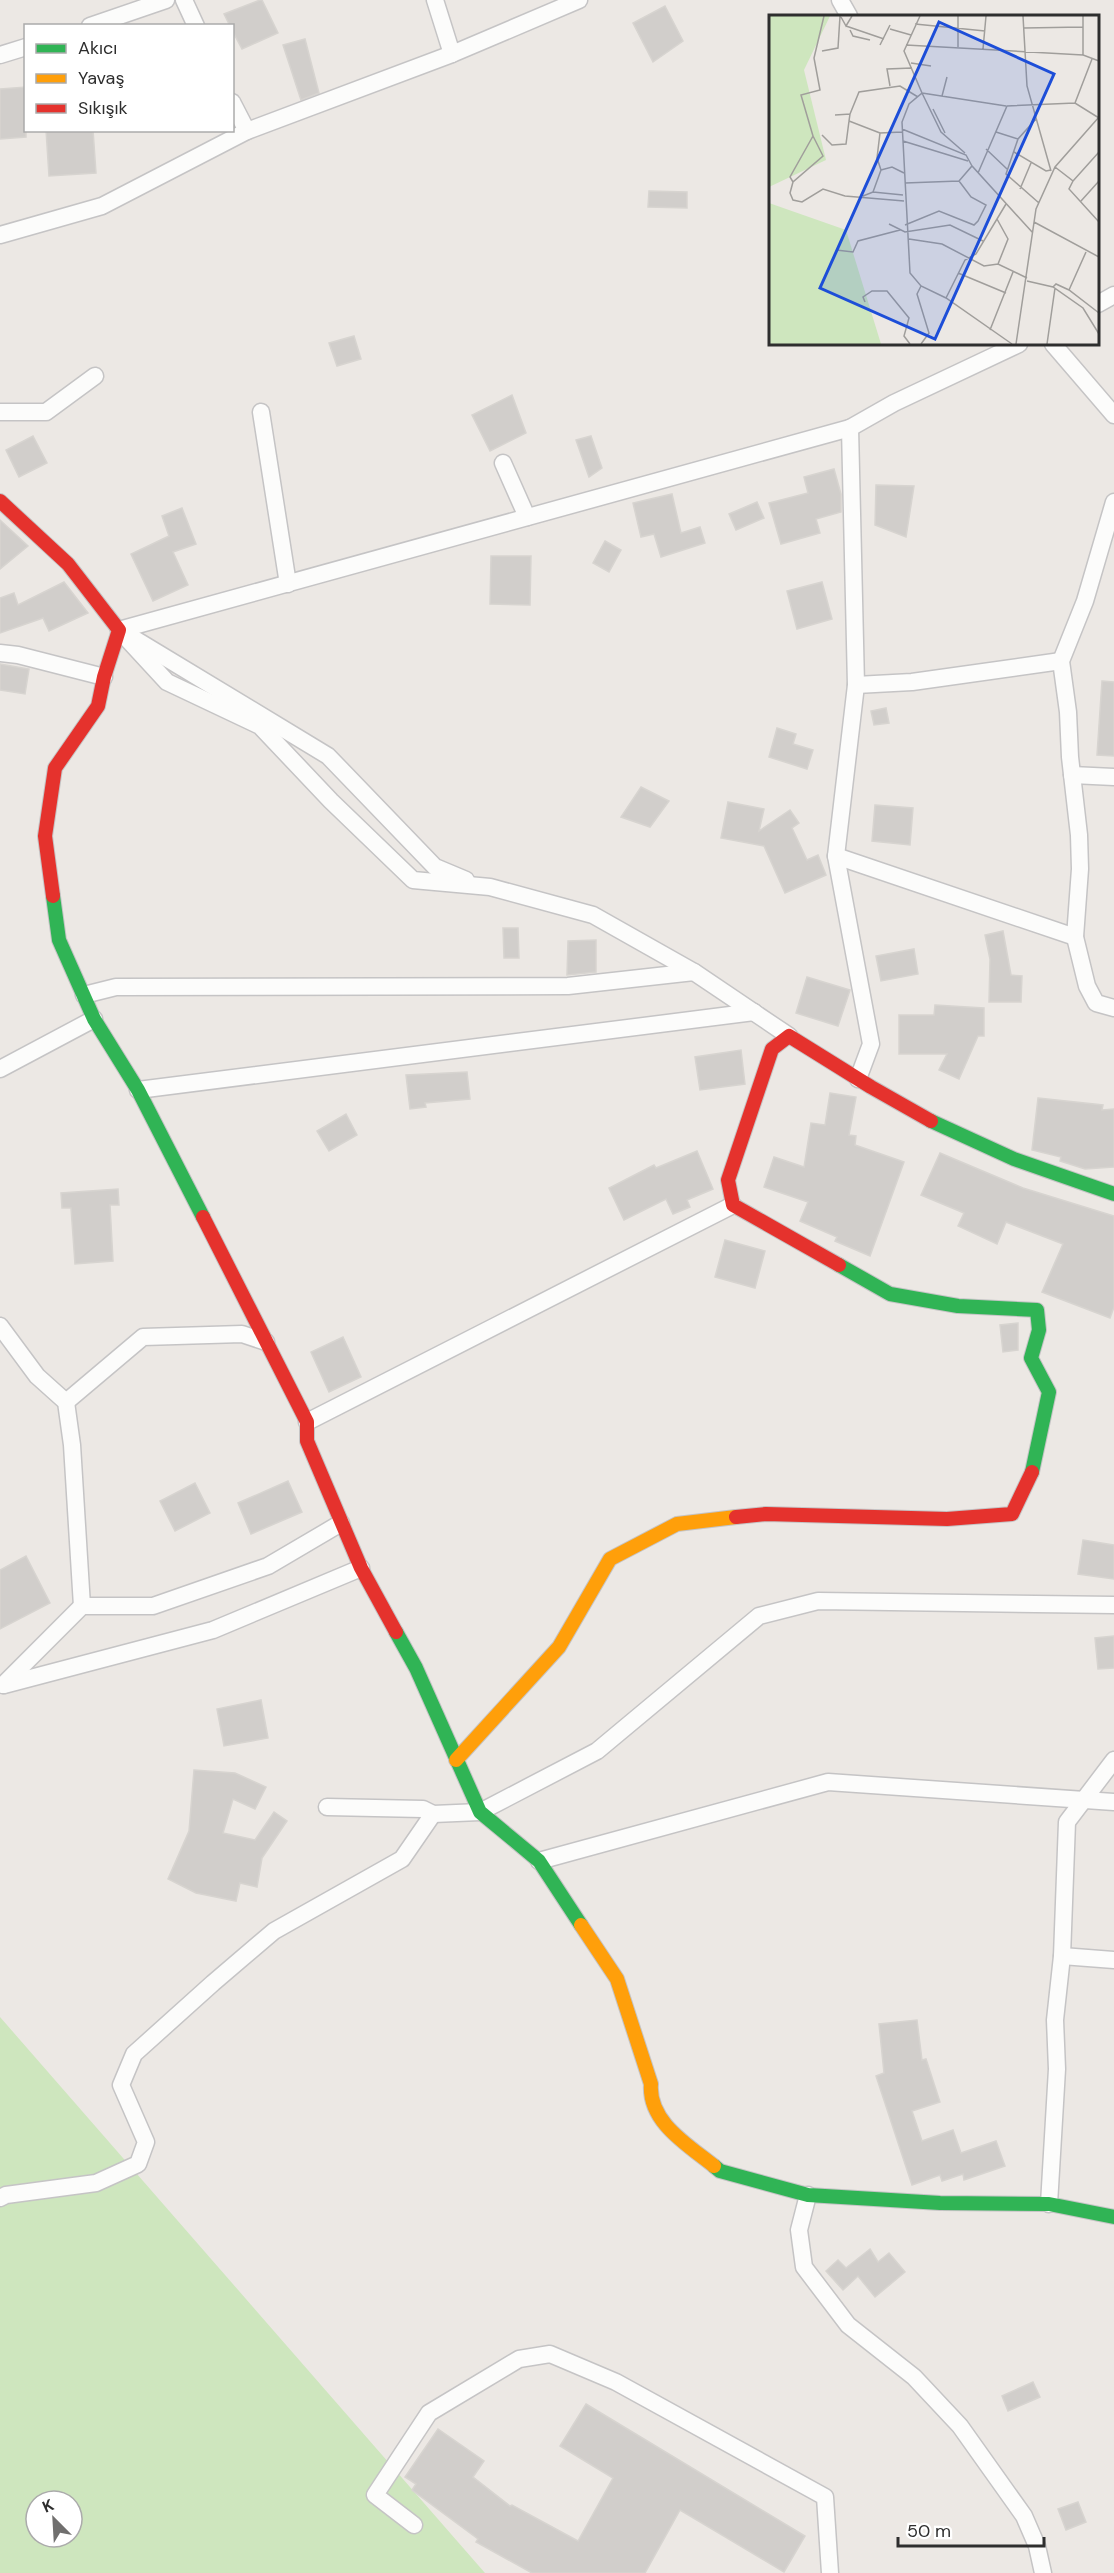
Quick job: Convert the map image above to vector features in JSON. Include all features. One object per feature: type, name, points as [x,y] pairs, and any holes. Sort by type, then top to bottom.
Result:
[{"type":"street","points":[[96,24],[166,0]]},
{"type":"street","points":[[184,0],[195,24]]},
{"type":"street","points":[[435,0],[452,54]]},
{"type":"street","points":[[0,235],[102,206],[247,131],[452,54],[579,0]]},
{"type":"street","points":[[840,0],[848,15]]},
{"type":"street","points":[[0,55],[24,48]]},
{"type":"street","points":[[234,106],[247,131]]},
{"type":"street","points":[[1099,303],[1114,295]]},
{"type":"street","points":[[119,630],[850,428],[894,403],[1017,345]]},
{"type":"street","points":[[1054,345],[1114,415]]},
{"type":"street","points":[[0,412],[46,412],[95,376]]},
{"type":"street","points":[[261,412],[288,584]]},
{"type":"street","points":[[850,428],[856,685],[836,856],[871,1044],[858,1079]]},
{"type":"street","points":[[503,463],[527,517]]},
{"type":"street","points":[[0,501],[68,564],[119,630],[166,682],[260,726],[331,801],[413,880],[490,887],[593,915],[694,972]]},
{"type":"street","points":[[1114,502],[1085,601],[1061,661],[1068,712],[1080,857],[1075,937],[1087,986],[1096,1002],[1114,1008]]},
{"type":"street","points":[[119,630],[104,677],[98,706],[55,768],[45,836],[59,940],[94,1019],[138,1090],[307,1422],[307,1441],[361,1568],[416,1668],[480,1812],[539,1861],[617,1980],[651,2084],[650,2095],[667,2129],[720,2171],[808,2195],[940,2203],[1049,2204],[1114,2217]]},
{"type":"street","points":[[119,630],[328,756],[435,867],[466,880],[583,904],[694,972],[858,1079],[954,1133],[1037,1168],[1114,1194]]},
{"type":"street","points":[[0,653],[18,655],[104,677]]},
{"type":"street","points":[[856,685],[912,682],[1061,661]]},
{"type":"street","points":[[1072,775],[1114,777]]},
{"type":"street","points":[[836,856],[1075,937]]},
{"type":"street","points":[[84,995],[116,987],[568,986],[694,972]]},
{"type":"street","points":[[138,1090],[754,1012]]},
{"type":"street","points":[[0,1069],[94,1019]]},
{"type":"street","points":[[456,1760],[559,1647],[610,1559],[677,1524],[766,1514],[947,1519],[1012,1514],[1035,1467],[1049,1392],[1031,1358],[1039,1330],[1037,1310],[958,1306],[890,1294],[733,1205],[728,1180],[772,1049],[789,1036]]},
{"type":"street","points":[[307,1422],[733,1205]]},
{"type":"street","points":[[0,1326],[37,1376],[66,1402],[72,1445],[82,1606]]},
{"type":"street","points":[[66,1402],[142,1337],[242,1334],[266,1342]]},
{"type":"street","points":[[2,1686],[82,1606],[153,1606],[268,1566],[341,1522]]},
{"type":"street","points":[[2,1686],[213,1630],[361,1568]]},
{"type":"street","points":[[327,1807],[423,1809],[433,1814],[480,1812],[597,1751],[759,1616],[818,1601],[1114,1605]]},
{"type":"street","points":[[1049,2204],[1057,2069],[1055,2020],[1062,1956],[1067,1822],[1114,1760]]},
{"type":"street","points":[[539,1861],[828,1782],[1114,1802]]},
{"type":"street","points":[[0,2198],[6,2195],[96,2183],[138,2164],[146,2142],[121,2085],[134,2054],[274,1932],[402,1859],[433,1814]]},
{"type":"street","points":[[1062,1956],[1114,1960]]},
{"type":"street","points":[[808,2195],[799,2230],[804,2267],[848,2325],[914,2377],[960,2426],[1024,2516],[1037,2546],[1043,2573]]},
{"type":"street","points":[[414,2525],[375,2495],[429,2413],[519,2359],[550,2354],[616,2382],[825,2497],[830,2573]]},
{"type":"green space","points":[[0,2017],[485,2573],[0,2573]]},
{"type":"building","points":[[262,0],[278,33],[242,49],[234,34],[234,24],[229,24],[224,14]]},
{"type":"building","points":[[665,6],[683,41],[653,62],[633,23]]},
{"type":"building","points":[[305,39],[319,93],[301,100],[283,45]]},
{"type":"building","points":[[24,87],[26,137],[0,139],[0,89]]},
{"type":"building","points":[[46,132],[93,132],[96,173],[49,176]]},
{"type":"building","points":[[649,191],[687,192],[687,208],[648,207]]},
{"type":"building","points":[[354,336],[361,359],[337,366],[329,343]]},
{"type":"building","points":[[512,395],[526,433],[490,451],[472,415]]},
{"type":"building","points":[[33,436],[47,463],[19,477],[6,450]]},
{"type":"building","points":[[591,436],[602,468],[589,477],[576,440]]},
{"type":"building","points":[[834,469],[841,494],[841,512],[816,519],[820,533],[781,544],[769,503],[808,493],[804,477]]},
{"type":"building","points":[[876,485],[914,486],[906,537],[875,525]]},
{"type":"building","points":[[672,494],[681,533],[700,527],[705,543],[661,557],[654,534],[641,537],[633,503]]},
{"type":"building","points":[[757,502],[764,518],[736,530],[729,514]]},
{"type":"building","points":[[182,508],[196,544],[173,552],[188,585],[153,601],[131,554],[169,536],[162,516]]},
{"type":"building","points":[[0,520],[28,546],[0,569]]},
{"type":"building","points":[[605,541],[621,550],[609,572],[593,563]]},
{"type":"building","points":[[491,556],[531,556],[530,605],[490,604]]},
{"type":"building","points":[[64,582],[88,613],[49,631],[43,618],[0,633],[0,598],[14,593],[18,605]]},
{"type":"building","points":[[822,582],[832,619],[797,629],[787,591]]},
{"type":"building","points":[[0,664],[29,669],[25,694],[0,690]]},
{"type":"building","points":[[1102,681],[1114,682],[1114,756],[1097,755]]},
{"type":"building","points":[[886,708],[889,723],[874,725],[871,711]]},
{"type":"building","points":[[777,728],[796,734],[793,744],[813,750],[807,769],[769,757]]},
{"type":"building","points":[[641,787],[669,801],[650,827],[621,817]]},
{"type":"building","points":[[728,802],[764,809],[759,831],[790,810],[799,823],[792,828],[807,860],[818,855],[826,875],[785,893],[764,846],[721,838]]},
{"type":"building","points":[[875,805],[913,808],[910,845],[872,841]]},
{"type":"building","points":[[503,928],[518,928],[519,958],[504,958]]},
{"type":"building","points":[[1003,931],[1011,975],[1022,976],[1021,1002],[989,1002],[990,959],[985,935]]},
{"type":"building","points":[[596,940],[596,972],[567,975],[568,941]]},
{"type":"building","points":[[914,949],[918,974],[881,981],[876,956]]},
{"type":"building","points":[[807,977],[850,990],[838,1026],[796,1013]]},
{"type":"building","points":[[935,1005],[984,1008],[984,1036],[978,1036],[959,1079],[939,1070],[947,1054],[899,1054],[899,1015],[934,1015]]},
{"type":"building","points":[[741,1050],[745,1084],[700,1090],[695,1057]]},
{"type":"building","points":[[467,1072],[470,1099],[425,1103],[426,1107],[410,1109],[406,1075]]},
{"type":"building","points":[[830,1093],[856,1097],[849,1135],[856,1136],[855,1145],[904,1162],[870,1256],[835,1241],[837,1237],[800,1221],[808,1202],[764,1187],[774,1157],[804,1167],[811,1123],[825,1125]]},
{"type":"building","points":[[1038,1098],[1103,1105],[1102,1110],[1114,1109],[1114,1167],[1085,1169],[1060,1161],[1061,1157],[1032,1150]]},
{"type":"building","points":[[346,1114],[357,1135],[329,1151],[317,1131]]},
{"type":"building","points":[[697,1151],[713,1189],[687,1200],[690,1207],[673,1214],[666,1199],[624,1220],[609,1188],[654,1165],[656,1168]]},
{"type":"building","points":[[940,1153],[1023,1188],[1114,1216],[1114,1307],[1110,1318],[1042,1292],[1063,1244],[1006,1222],[997,1244],[958,1226],[964,1213],[921,1195]]},
{"type":"building","points":[[118,1189],[119,1205],[110,1205],[113,1261],[75,1264],[71,1208],[62,1208],[61,1193]]},
{"type":"building","points":[[725,1240],[765,1251],[755,1288],[715,1277]]},
{"type":"building","points":[[1018,1323],[1018,1350],[1003,1352],[1000,1325]]},
{"type":"building","points":[[343,1337],[361,1377],[329,1392],[311,1352]]},
{"type":"building","points":[[288,1481],[302,1512],[251,1534],[238,1503]]},
{"type":"building","points":[[195,1483],[210,1513],[175,1531],[160,1501]]},
{"type":"building","points":[[1083,1540],[1114,1545],[1114,1579],[1078,1574]]},
{"type":"building","points":[[26,1556],[50,1603],[0,1629],[0,1570]]},
{"type":"building","points":[[1114,1636],[1114,1668],[1098,1669],[1095,1638]]},
{"type":"building","points":[[261,1700],[268,1738],[224,1746],[217,1709]]},
{"type":"building","points":[[194,1770],[235,1773],[266,1787],[255,1809],[233,1799],[223,1833],[255,1840],[274,1812],[287,1821],[262,1858],[257,1887],[240,1883],[236,1901],[196,1893],[168,1879],[189,1831]]},
{"type":"building","points":[[917,2020],[922,2060],[926,2059],[940,2102],[912,2111],[922,2141],[953,2130],[961,2153],[996,2141],[1005,2166],[964,2180],[963,2174],[942,2181],[940,2175],[912,2185],[876,2076],[884,2073],[879,2024]]},
{"type":"building","points":[[870,2249],[878,2262],[889,2253],[905,2272],[875,2297],[858,2276],[843,2290],[826,2271],[838,2260],[846,2268]]},
{"type":"building","points":[[1033,2382],[1040,2397],[1008,2411],[1002,2396]]},
{"type":"building","points":[[586,2404],[805,2536],[784,2572],[680,2510],[645,2573],[532,2573],[476,2542],[478,2539],[412,2490],[416,2484],[405,2477],[438,2429],[484,2461],[473,2477],[510,2506],[512,2505],[578,2541],[613,2478],[560,2446]]},
{"type":"building","points":[[1078,2502],[1086,2522],[1066,2530],[1058,2509]]},
{"type":"traffic: fast","points":[[53,896],[59,940],[94,1019],[138,1090],[203,1217]]},
{"type":"traffic: fast","points":[[931,1121],[1014,1159],[1114,1194]]},
{"type":"traffic: fast","points":[[839,1265],[890,1294],[958,1306],[1037,1310],[1039,1330],[1031,1358],[1049,1392],[1032,1472]]},
{"type":"traffic: fast","points":[[396,1632],[416,1668],[480,1812],[539,1861],[581,1925]]},
{"type":"traffic: fast","points":[[714,2166],[720,2171],[808,2195],[940,2203],[1049,2204],[1114,2217]]},
{"type":"traffic: slow","points":[[456,1760],[559,1647],[610,1559],[677,1524],[736,1517]]},
{"type":"traffic: slow","points":[[581,1925],[617,1979],[651,2084],[656,2110],[682,2141],[714,2166]]},
{"type":"traffic: jam","points":[[0,501],[68,564],[119,630],[104,677],[98,706],[55,768],[45,836],[53,896]]},
{"type":"traffic: jam","points":[[839,1265],[733,1205],[728,1180],[772,1049],[789,1036],[931,1121]]},
{"type":"traffic: jam","points":[[203,1217],[307,1422],[307,1441],[361,1568],[396,1632]]},
{"type":"traffic: jam","points":[[736,1517],[766,1514],[947,1519],[1012,1514],[1032,1472]]}]
